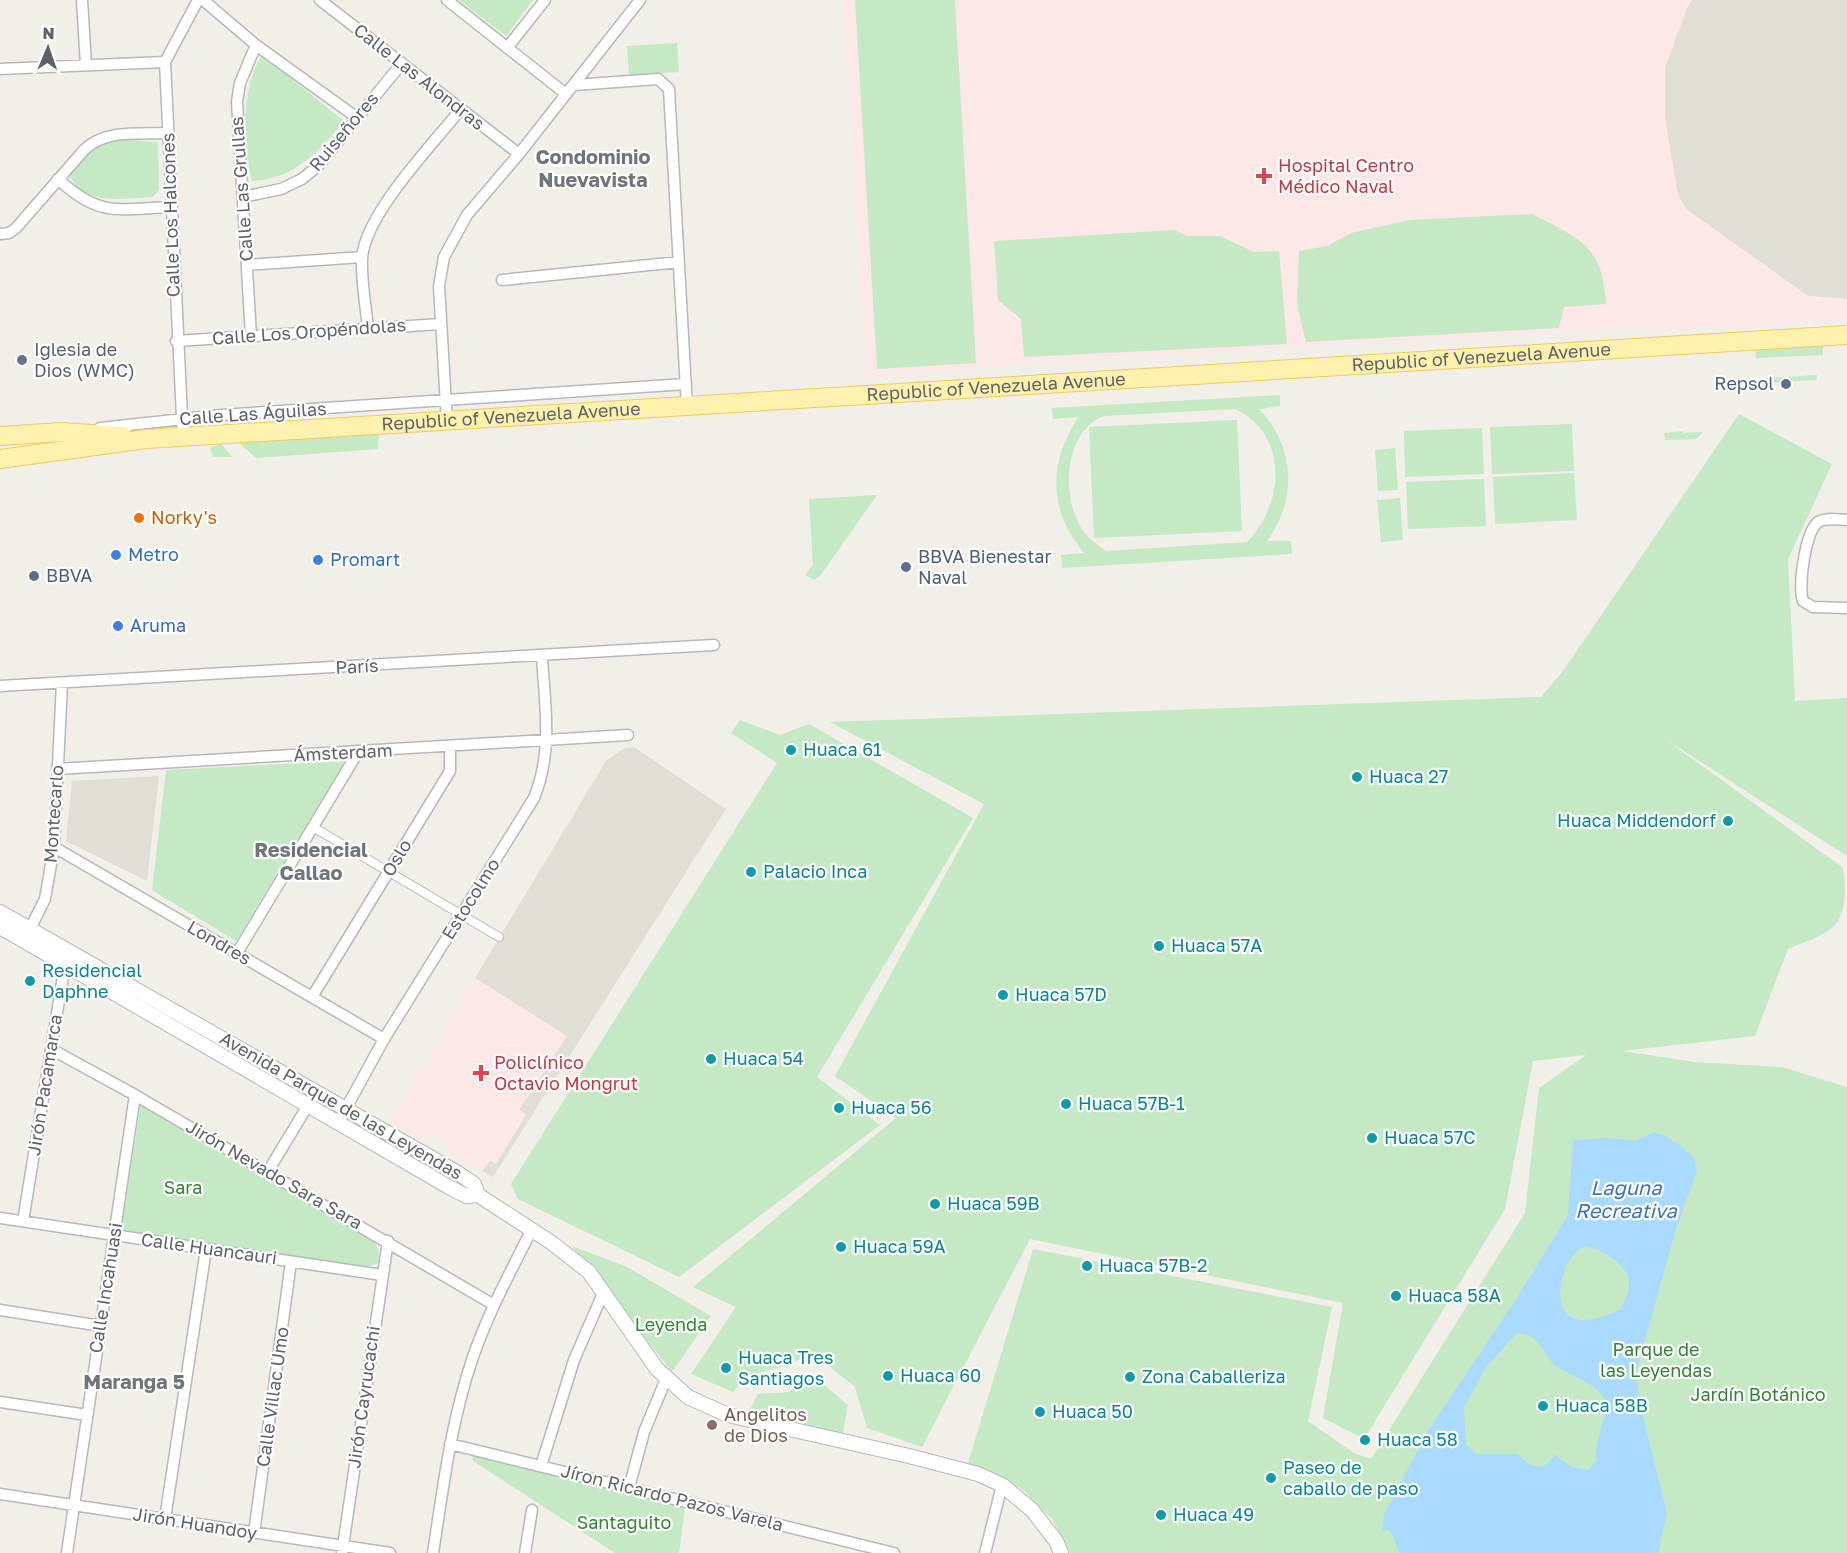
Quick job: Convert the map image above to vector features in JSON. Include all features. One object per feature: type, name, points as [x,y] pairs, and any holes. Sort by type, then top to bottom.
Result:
[{"type":"main road","name":"Republic of Venezuela Avenue","points":[[0,459],[146,439],[1847,335]]},
{"type":"main road","name":"Republic of Venezuela Avenue","points":[[0,436],[61,432],[146,439]]},
{"type":"street","points":[[82,0],[86,65]]},
{"type":"street","points":[[0,69],[165,62],[201,0],[256,45],[357,117]]},
{"type":"street","name":"Calle Las Alondras","points":[[320,0],[519,154]]},
{"type":"street","points":[[447,0],[566,94]]},
{"type":"street","points":[[507,48],[545,0]]},
{"type":"street","points":[[447,422],[440,273],[448,250],[466,215],[519,154],[640,0]]},
{"type":"street","name":"Calle Las Grullas","points":[[251,336],[237,102],[240,83],[256,45]]},
{"type":"street","name":"Calle Los Halcones","points":[[165,62],[176,341],[183,438]]},
{"type":"street","name":"Ruiseñores","points":[[243,197],[281,189],[302,179],[319,165],[402,63]]},
{"type":"street","points":[[574,85],[658,79],[665,82],[669,89],[687,407]]},
{"type":"street","points":[[368,328],[362,257],[374,225],[391,196],[461,109]]},
{"type":"street","points":[[0,234],[9,233],[16,228],[58,179],[96,140],[112,135],[168,133]]},
{"type":"street","points":[[58,179],[81,199],[103,208],[171,207]]},
{"type":"street","points":[[248,265],[362,257]]},
{"type":"street","points":[[502,280],[679,262]]},
{"type":"street","name":"Calle Los Oropéndolas","points":[[176,341],[441,324]]},
{"type":"street","name":"Calle Las Águilas","points":[[61,432],[182,418],[686,384]]},
{"type":"street","points":[[1847,520],[1822,520],[1813,528],[1809,537],[1802,581],[1803,601],[1815,608],[1847,609]]},
{"type":"street","name":"París","points":[[0,686],[542,657],[714,645]]},
{"type":"street","name":"Estocolmo","points":[[338,1123],[384,1039],[534,798],[544,773],[547,741],[542,657]]},
{"type":"street","name":"Montecarlo","points":[[27,934],[45,899],[54,847],[62,683]]},
{"type":"street","name":"Ámsterdam","points":[[57,769],[628,735]]},
{"type":"street","name":"Oslo","points":[[312,998],[450,771],[450,747]]},
{"type":"street","points":[[237,954],[358,752]]},
{"type":"street","points":[[313,827],[499,938]]},
{"type":"street","name":"Londres","points":[[54,847],[384,1039]]},
{"type":"street","name":"Avenida Parque de las Leyendas","points":[[0,912],[27,934],[65,963],[308,1107],[466,1196],[478,1195],[474,1184],[346,1108],[67,949],[27,934],[0,927]]},
{"type":"street","name":"Jirón Pacamarca","points":[[23,1221],[67,949]]},
{"type":"street","name":"Jirón Nevado Sara Sara","points":[[51,1049],[388,1241],[494,1305]]},
{"type":"street","points":[[267,1173],[316,1092]]},
{"type":"street","name":"Calle Incahuasi","points":[[67,1553],[135,1095]]},
{"type":"street","points":[[478,1195],[574,1258],[604,1292],[666,1379],[688,1397],[728,1415],[948,1466],[1002,1485],[1032,1510],[1056,1541],[1060,1553]]},
{"type":"street","name":"Calle Huancauri","points":[[0,1218],[382,1275]]},
{"type":"street","points":[[433,1553],[450,1444],[472,1359],[494,1305],[531,1231]]},
{"type":"street","name":"Jirón Cayrucachi","points":[[342,1549],[388,1241]]},
{"type":"street","points":[[165,1519],[206,1249]]},
{"type":"street","name":"Calle Villac Umo","points":[[255,1533],[291,1262]]},
{"type":"street","points":[[541,1466],[562,1395],[604,1292]]},
{"type":"street","points":[[0,1310],[101,1326]]},
{"type":"street","points":[[629,1488],[644,1432],[666,1379]]},
{"type":"street","points":[[0,1402],[87,1415]]},
{"type":"street","name":"Jíron Ricardo Pazos Varela","points":[[450,1444],[894,1553]]},
{"type":"street","points":[[985,1553],[1002,1485]]},
{"type":"street","name":"Jirón Huandoy","points":[[0,1494],[255,1533],[342,1549],[390,1553]]},
{"type":"street","points":[[525,1553],[532,1510]]},
{"type":"shaded area","name":"Hospital Centro Médico Naval","points":[[844,0],[1692,0],[1665,68],[1665,119],[1678,195],[1686,209],[1808,296],[1847,299],[1847,318],[1661,331],[1651,327],[1598,329],[1291,347],[985,367],[867,378]]},
{"type":"shaded area","points":[[1692,0],[1847,0],[1847,299],[1808,296],[1686,209],[1678,195],[1665,119],[1665,68]]},
{"type":"shaded area","points":[[634,747],[726,809],[493,1177],[482,1171],[490,1160],[496,1164],[526,1115],[519,1110],[566,1036],[475,978],[606,761],[623,749]]},
{"type":"shaded area","points":[[159,776],[147,881],[66,841],[72,781]]},
{"type":"shaded area","name":"Policlínico Octavio Mongrut","points":[[475,978],[567,1036],[519,1110],[526,1114],[496,1164],[490,1160],[482,1171],[450,1152],[446,1139],[435,1133],[419,1138],[390,1123]]},
{"type":"green space","points":[[459,0],[533,0],[506,36]]},
{"type":"green space","points":[[855,0],[955,0],[976,363],[877,369]]},
{"type":"green space","points":[[677,43],[679,72],[629,75],[627,46]]},
{"type":"green space","points":[[262,55],[344,121],[304,162],[281,175],[252,181],[246,150],[245,116],[250,84]]},
{"type":"green space","points":[[114,139],[158,142],[159,190],[153,197],[105,198],[93,196],[74,184],[69,173],[79,161],[88,151]]},
{"type":"green space","points":[[1532,214],[1586,246],[1600,268],[1606,304],[1564,307],[1559,328],[1306,342],[1297,305],[1299,251],[1327,246],[1351,233],[1410,220]]},
{"type":"green space","points":[[1175,230],[1187,236],[1220,236],[1254,252],[1279,251],[1287,344],[1024,357],[1021,319],[998,300],[994,241]]},
{"type":"green space","points":[[1823,341],[1823,355],[1756,358],[1755,345]]},
{"type":"green space","points":[[1817,375],[1817,380],[1765,383],[1765,378]]},
{"type":"green space","points":[[1280,395],[1280,406],[1259,409],[1280,439],[1286,456],[1288,473],[1288,491],[1284,508],[1267,541],[1291,541],[1292,554],[1062,568],[1061,555],[1084,553],[1064,520],[1058,503],[1056,487],[1061,452],[1078,417],[1053,419],[1052,408]],"holes":[[[1235,409],[1253,420],[1265,435],[1273,452],[1276,471],[1269,509],[1260,526],[1247,542],[1106,551],[1080,527],[1070,494],[1070,463],[1081,434],[1091,424],[1104,416]]]},
{"type":"green space","points":[[1739,414],[1832,464],[1788,559],[1795,701],[1847,698],[1847,856],[1665,739],[1842,867],[1845,882],[1843,908],[1836,924],[1831,929],[1816,938],[1788,949],[1755,1036],[1622,1051],[1695,1062],[1782,1067],[1847,1087],[1847,1553],[1070,1553],[1053,1520],[1022,1489],[968,1463],[1033,1249],[1332,1307],[1308,1421],[1354,1453],[1371,1459],[1525,1213],[1539,1088],[1586,1055],[1533,1061],[1505,1209],[1364,1439],[1323,1418],[1343,1303],[1030,1239],[922,1447],[867,1428],[855,1387],[814,1354],[747,1376],[733,1392],[691,1374],[736,1307],[693,1287],[896,1118],[835,1076],[984,804],[830,722],[1541,697],[1563,671]]},
{"type":"green space","points":[[1237,420],[1242,531],[1094,538],[1089,427]]},
{"type":"green space","points":[[1572,424],[1574,471],[1492,474],[1490,427]]},
{"type":"green space","points":[[1482,428],[1484,474],[1405,477],[1404,431]]},
{"type":"green space","points":[[1683,431],[1683,433],[1703,432],[1696,439],[1665,440],[1664,433]]},
{"type":"green space","points":[[379,432],[378,449],[256,458],[237,441]]},
{"type":"green space","points":[[221,444],[232,457],[213,457],[210,448]]},
{"type":"green space","points":[[1395,448],[1398,490],[1378,491],[1375,450]]},
{"type":"green space","points":[[1574,473],[1577,520],[1495,524],[1493,477]]},
{"type":"green space","points":[[1484,479],[1486,526],[1408,529],[1406,482]]},
{"type":"green space","points":[[877,495],[820,576],[814,580],[805,575],[813,565],[809,499]]},
{"type":"green space","points":[[1400,498],[1403,540],[1381,542],[1377,500]]},
{"type":"green space","points":[[740,720],[780,735],[809,724],[973,818],[817,1077],[880,1125],[679,1277],[518,1199],[511,1184],[777,763],[731,733]]},
{"type":"green space","points":[[345,761],[236,941],[152,890],[166,770]]},
{"type":"green space","name":"Sara","points":[[141,1103],[375,1241],[379,1253],[378,1263],[367,1267],[126,1232],[122,1227]]},
{"type":"green space","name":"Leyenda","points":[[572,1246],[627,1267],[711,1316],[672,1372]]},
{"type":"green space","points":[[811,1374],[848,1405],[841,1442],[745,1419],[758,1394],[789,1392]]},
{"type":"green space","name":"Santaguito","points":[[472,1454],[685,1507],[679,1553],[615,1553],[473,1461]]},
{"type":"water","name":"Laguna Recreativa","points":[[1653,1132],[1666,1136],[1694,1158],[1697,1171],[1676,1229],[1636,1372],[1640,1405],[1667,1513],[1658,1553],[1400,1553],[1390,1530],[1382,1531],[1384,1514],[1430,1428],[1517,1298],[1568,1215],[1573,1140],[1607,1138],[1636,1141]],"holes":[[[1587,1246],[1615,1260],[1626,1272],[1629,1287],[1621,1309],[1593,1319],[1574,1318],[1564,1310],[1560,1296],[1562,1280],[1568,1264],[1577,1252]],[[1517,1333],[1531,1337],[1557,1367],[1589,1384],[1603,1397],[1605,1405],[1596,1461],[1588,1470],[1572,1467],[1554,1454],[1546,1465],[1537,1466],[1527,1462],[1518,1454],[1477,1454],[1466,1445],[1464,1407],[1486,1367]]]},
{"type":"place","name":"Hospital Centro Médico Naval","points":[[1264,176]]},
{"type":"place","name":"Iglesia de Dios (WMC)","points":[[22,360]]},
{"type":"place","name":"Repsol","points":[[1786,384]]},
{"type":"place","name":"Norky's","points":[[139,518]]},
{"type":"place","name":"Metro","points":[[116,555]]},
{"type":"place","name":"Promart","points":[[318,560]]},
{"type":"place","name":"BBVA Bienestar Naval","points":[[906,567]]},
{"type":"place","name":"BBVA","points":[[34,576]]},
{"type":"place","name":"Aruma","points":[[118,626]]},
{"type":"place","name":"Huaca 61","points":[[791,750]]},
{"type":"place","name":"Huaca 27","points":[[1357,777]]},
{"type":"place","name":"Huaca Middendorf","points":[[1728,821]]},
{"type":"place","name":"Palacio Inca","points":[[751,872]]},
{"type":"place","name":"Huaca 57A","points":[[1159,946]]},
{"type":"place","name":"Residencial Daphne","points":[[30,981]]},
{"type":"place","name":"Huaca 57D","points":[[1003,995]]},
{"type":"place","name":"Huaca 54","points":[[711,1059]]},
{"type":"place","name":"Policlínico Octavio Mongrut","points":[[481,1073]]},
{"type":"place","name":"Huaca 57B-1","points":[[1066,1104]]},
{"type":"place","name":"Huaca 56","points":[[839,1108]]},
{"type":"place","name":"Huaca 57C","points":[[1372,1138]]},
{"type":"place","name":"Huaca 59B","points":[[935,1204]]},
{"type":"place","name":"Huaca 59A","points":[[841,1247]]},
{"type":"place","name":"Huaca 57B-2","points":[[1087,1266]]},
{"type":"place","name":"Huaca 58A","points":[[1396,1296]]},
{"type":"place","name":"Huaca Tres Santiagos","points":[[726,1368]]},
{"type":"place","name":"Huaca 60","points":[[888,1376]]},
{"type":"place","name":"Zona Caballeriza","points":[[1130,1377]]},
{"type":"place","name":"Huaca 58B","points":[[1543,1406]]},
{"type":"place","name":"Huaca 50","points":[[1040,1412]]},
{"type":"place","name":"Angelitos de Dios","points":[[712,1425]]},
{"type":"place","name":"Huaca 58","points":[[1365,1440]]},
{"type":"place","name":"Paseo de caballo de paso","points":[[1271,1478]]},
{"type":"place","name":"Huaca 49","points":[[1161,1515]]},
{"type":"district","name":"Condominio Nuevavista","points":[[593,168]]},
{"type":"district","name":"Residencial Callao","points":[[311,862]]},
{"type":"district","name":"Maranga 5","points":[[134,1382]]},
{"type":"park label","name":"Parque de las Leyendas","points":[[1656,1360]]},
{"type":"park label","name":"Jardín Botánico","points":[[1758,1395]]}]
